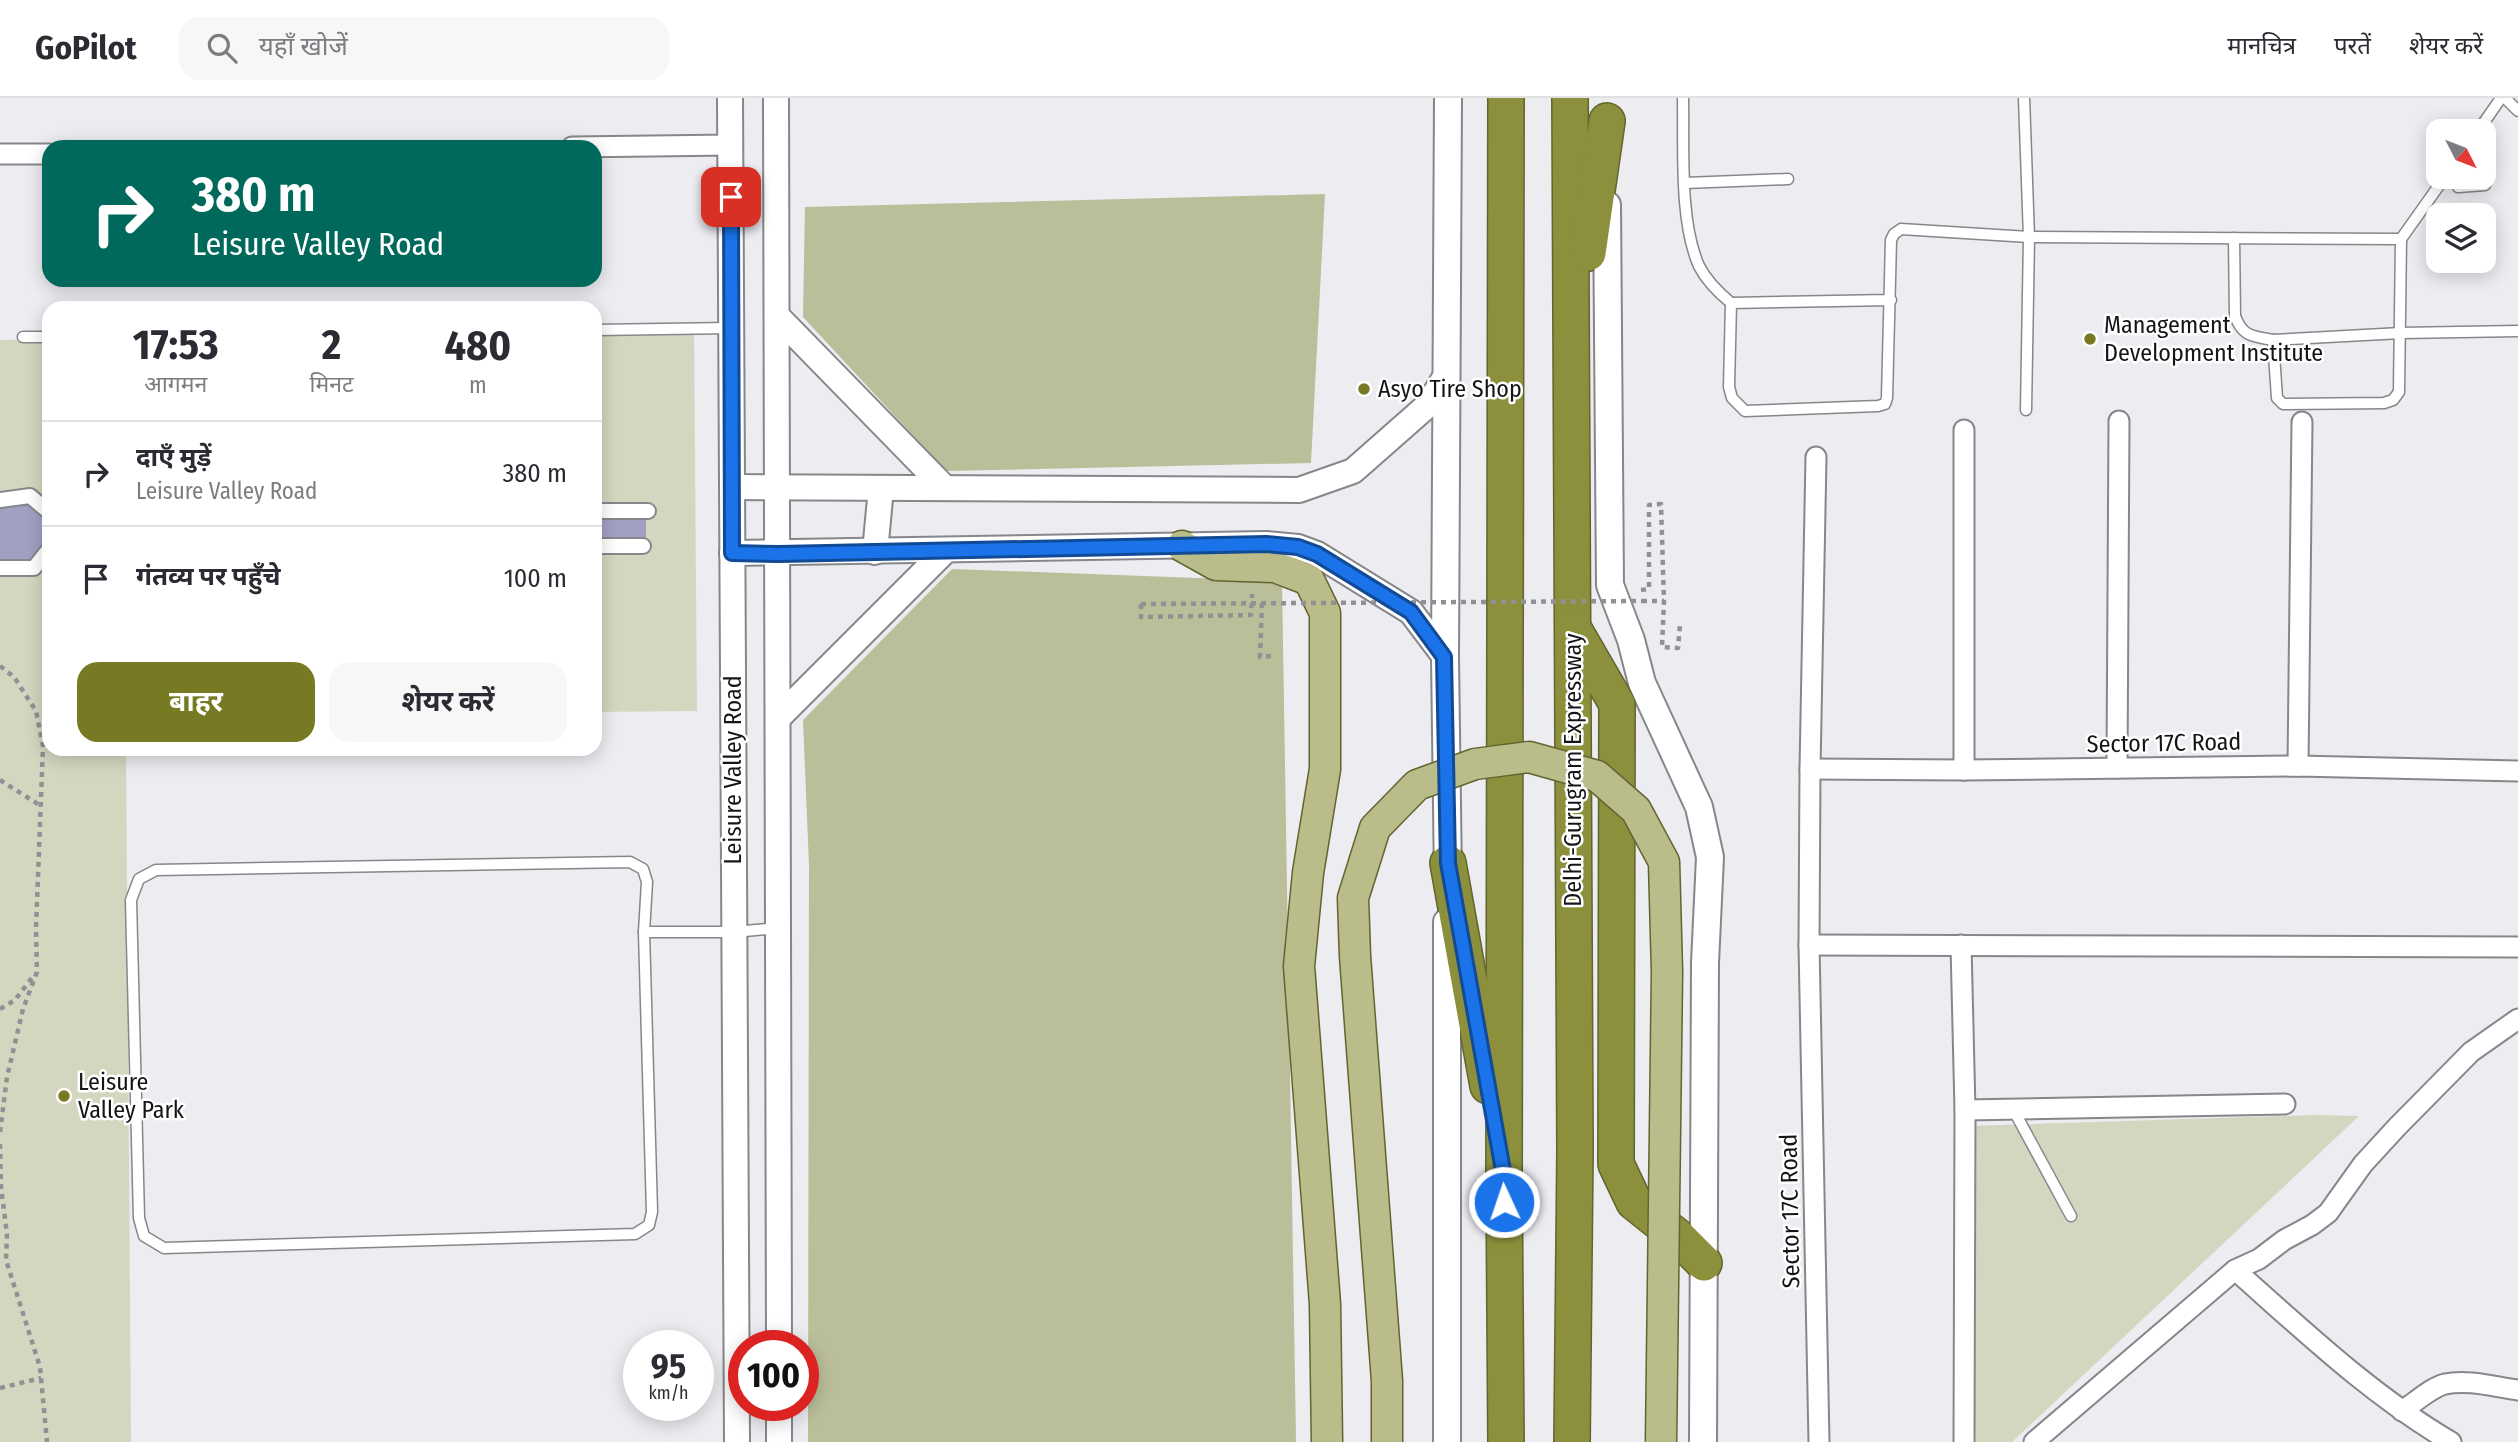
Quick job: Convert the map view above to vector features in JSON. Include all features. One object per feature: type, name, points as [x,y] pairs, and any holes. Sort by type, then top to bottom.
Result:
[{"type":"highway","points":[[1506,98],[1506,1427]]},
{"type":"highway","name":"Delhi-Gurugram Expressway","points":[[1570,98],[1575,1151],[1572,1427]]},
{"type":"highway","points":[[1571,370],[1607,110]]},
{"type":"highway","points":[[1572,627],[1617,704],[1616,1164],[1634,1202],[1679,1238],[1704,1263]]},
{"type":"highway","points":[[1448,863],[1504,1176]]},
{"type":"main road","points":[[1447,1442],[1448,863],[1444,657],[1448,98]]},
{"type":"main road","points":[[1607,110],[1610,585],[1631,640],[1642,683],[1699,807],[1710,857],[1705,963],[1703,1442]]},
{"type":"main road","points":[[1182,546],[1216,565],[1275,567],[1309,580],[1325,613],[1325,769],[1308,873],[1299,966],[1325,1304],[1327,1442]]},
{"type":"main road","points":[[1387,1442],[1387,1381],[1353,898],[1375,828],[1417,785],[1475,764],[1529,757],[1597,776],[1636,810],[1664,862],[1667,972],[1661,1442]]},
{"type":"street","name":"Leisure Valley Road","points":[[730,98],[737,1442]]},
{"type":"street","name":"Leisure Valley Road","points":[[776,98],[779,1330]]},
{"type":"street","points":[[602,147],[731,145]]},
{"type":"street","points":[[0,154],[42,154]]},
{"type":"street","points":[[778,317],[944,487]]},
{"type":"street","points":[[732,487],[1299,490],[1353,471],[1427,405],[1445,377]]},
{"type":"street","points":[[2117,768],[2119,421]]},
{"type":"street","points":[[2298,766],[2302,422]]},
{"type":"street","points":[[1964,430],[1964,770]]},
{"type":"street","name":"Sector 17C Road","points":[[1816,457],[1809,945],[1819,1442]]},
{"type":"street","points":[[875,552],[881,488]]},
{"type":"street","points":[[0,500],[30,496],[42,506]]},
{"type":"street","points":[[602,511],[648,511]]},
{"type":"street","points":[[732,553],[1266,544],[1298,547],[1317,554],[1411,612],[1444,657]]},
{"type":"street","points":[[602,546],[643,546]]},
{"type":"street","points":[[779,717],[945,551]]},
{"type":"street","points":[[0,568],[34,568],[42,558]]},
{"type":"street","name":"Sector 17C Road","points":[[1810,769],[2298,766],[2518,771]]},
{"type":"street","points":[[1809,945],[2518,947]]},
{"type":"street","points":[[1961,945],[1965,1110],[1964,1442]]},
{"type":"street","points":[[2034,1442],[2235,1270],[2259,1259],[2328,1213],[2363,1164],[2452,1071],[2471,1052],[2518,1019]]},
{"type":"street","points":[[1965,1110],[2286,1104]]},
{"type":"street","points":[[2235,1270],[2355,1375],[2402,1411],[2451,1442]]},
{"type":"street","points":[[2402,1411],[2431,1390],[2446,1384],[2473,1383],[2518,1390]]},
{"type":"street","points":[[779,1421],[779,1442]]},
{"type":"lane","points":[[1682,98],[1690,239],[1700,268],[1718,292],[1731,303],[1891,300]]},
{"type":"lane","points":[[2024,98],[2029,237],[2026,410]]},
{"type":"lane","points":[[2488,119],[2503,98],[2518,111]]},
{"type":"lane","points":[[1685,183],[1788,179]]},
{"type":"lane","points":[[2273,340],[2277,398],[2283,404],[2384,403],[2393,400],[2399,391],[2401,239],[2436,189]]},
{"type":"lane","points":[[1731,303],[1730,387],[1732,398],[1745,411],[1878,406],[1885,404],[1887,398],[1891,240],[1900,229],[2029,237],[2401,239]]},
{"type":"lane","points":[[2234,238],[2235,316],[2239,328],[2245,334],[2273,340],[2401,333],[2518,331]]},
{"type":"lane","points":[[602,330],[731,328]]},
{"type":"lane","points":[[23,337],[42,337]]},
{"type":"lane","points":[[631,862],[643,869],[647,882],[644,932],[652,1212],[649,1225],[635,1234],[164,1248],[144,1236],[139,1218],[131,900],[139,879],[156,870],[631,862]]},
{"type":"lane","points":[[644,932],[733,932],[779,928]]},
{"type":"lane","points":[[2013,1110],[2071,1216]]},
{"type":"path","points":[[1641,590],[1649,590],[1649,505],[1661,504],[1664,601],[1662,648],[1678,648],[1680,625]]},
{"type":"path","points":[[1252,594],[1251,604],[1251,615],[1141,617],[1141,604],[1154,603],[1249,603],[1262,603],[1664,601]]},
{"type":"path","points":[[1262,603],[1260,657],[1271,656]]},
{"type":"path","points":[[0,666],[14,677],[36,711],[42,741]]},
{"type":"path","points":[[0,1132],[7,1077],[23,1009],[37,972],[36,928],[43,756]]},
{"type":"path","points":[[0,780],[41,806]]},
{"type":"path","points":[[0,1009],[15,1000],[37,972]]},
{"type":"path","points":[[0,1144],[1,1187],[7,1234],[6,1260],[41,1378],[47,1442]]},
{"type":"path","points":[[0,1243],[7,1234]]},
{"type":"path","points":[[0,1388],[41,1378]]},
{"type":"green space","points":[[1325,194],[1311,463],[946,471],[803,317],[805,207]]},
{"type":"green space","points":[[694,331],[697,711],[602,712],[602,333]]},
{"type":"green space","name":"Leisure Valley Park","points":[[42,339],[42,756],[126,756],[131,1442],[0,1442],[0,340]]},
{"type":"green space","points":[[952,569],[1282,581],[1296,1442],[808,1442],[808,1421],[819,1421],[819,1330],[808,1330],[809,865],[803,720]]},
{"type":"green space","points":[[2315,1115],[2359,1116],[2012,1442],[1968,1442],[1967,1126]]},
{"type":"water","points":[[30,496],[42,506],[42,558],[34,568],[0,568],[0,500]]},
{"type":"water","points":[[602,511],[646,513],[646,544],[602,546]]},
{"type":"place","name":"Management Development Institute","points":[[2090,339]]},
{"type":"place","name":"Asyo Tire Shop","points":[[1364,389]]},
{"type":"place","name":"Leisure Valley Park","points":[[64,1096]]},
{"type":"route","points":[[731,197],[732,553],[1266,544],[1298,547],[1317,554],[1411,612],[1444,657],[1448,863],[1504,1176],[1504,1202]]}]
